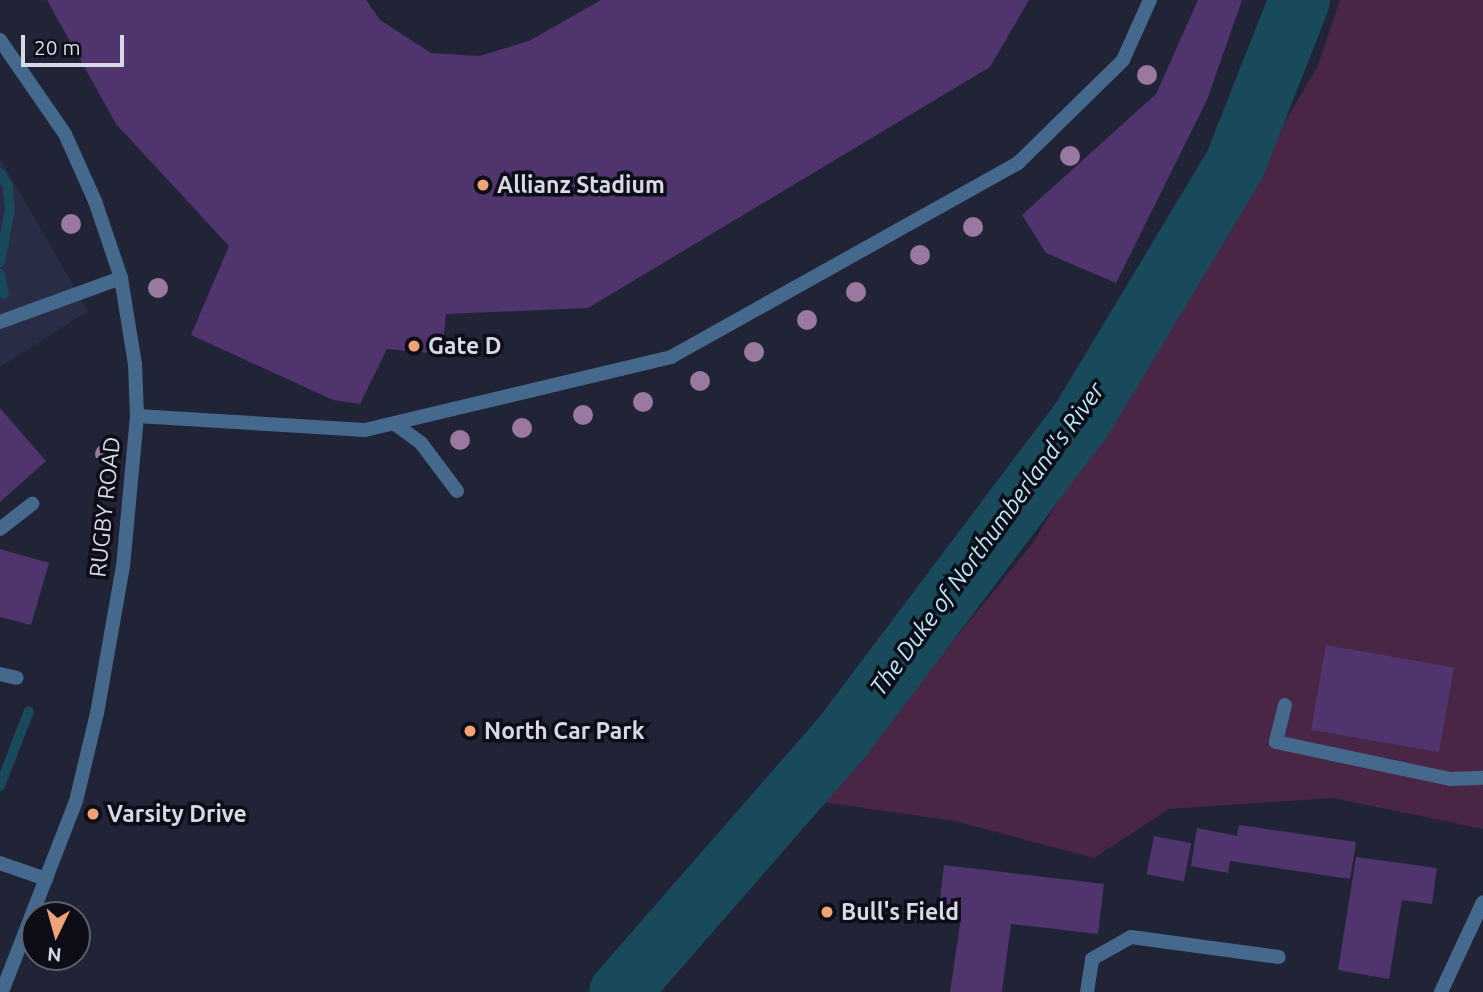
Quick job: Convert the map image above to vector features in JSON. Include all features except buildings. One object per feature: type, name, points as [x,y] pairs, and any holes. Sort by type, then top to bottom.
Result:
[{"type":"street","points":[[137,416],[352,430],[395,424],[671,356],[1018,163],[1123,60],[1150,0]]},
{"type":"street","name":"RUGBY ROAD","points":[[0,40],[65,134],[121,278],[135,364],[137,416],[123,566],[97,713],[76,801],[2,992]]},
{"type":"street","points":[[0,322],[121,278]]},
{"type":"street","points":[[395,424],[421,443],[457,491]]},
{"type":"street","points":[[0,529],[32,504]]},
{"type":"street","points":[[0,674],[17,678]]},
{"type":"street","points":[[1284,705],[1276,742],[1450,779],[1483,778]]},
{"type":"street","points":[[0,863],[46,878]]},
{"type":"street","points":[[1441,992],[1483,902]]},
{"type":"street","points":[[1087,992],[1092,959],[1131,937],[1279,957]]},
{"type":"shaded area","points":[[1340,0],[1483,0],[1483,829],[1333,798],[1169,809],[1094,858],[955,821],[822,802],[1033,543],[1318,66]]},
{"type":"shaded area","points":[[0,158],[88,311],[0,367]]},
{"type":"waterway","name":"The Duke of Northumberland's River","points":[[619,992],[843,735],[1080,421],[1234,165],[1299,0]]},
{"type":"waterway","points":[[0,173],[8,187],[10,209],[0,262]]},
{"type":"waterway","points":[[0,274],[4,294]]},
{"type":"waterway","points":[[0,786],[29,711]]},
{"type":"place","name":"Allianz Stadium","points":[[483,185]]},
{"type":"place","name":"Gate D","points":[[414,346]]},
{"type":"place","name":"North Car Park","points":[[470,731]]},
{"type":"place","name":"Varsity Drive","points":[[93,814]]},
{"type":"place","name":"Bull's Field","points":[[827,912]]}]
